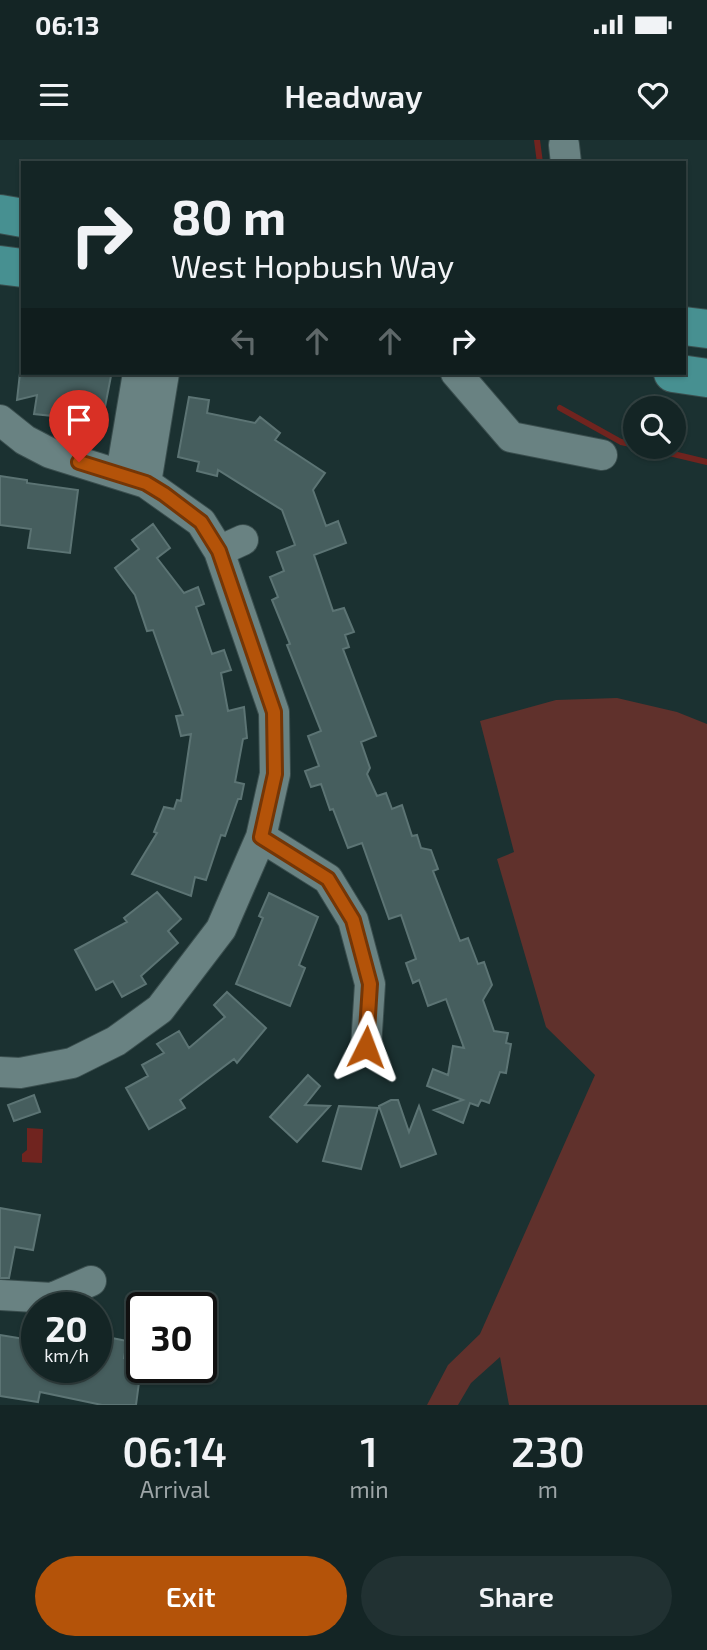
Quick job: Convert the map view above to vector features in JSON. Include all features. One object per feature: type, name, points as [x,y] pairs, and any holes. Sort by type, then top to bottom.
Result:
[{"type":"main road","points":[[0,214],[21,218]]},
{"type":"main road","points":[[0,265],[21,268]]},
{"type":"main road","points":[[686,326],[707,329]]},
{"type":"main road","points":[[686,375],[707,378]]},
{"type":"street","points":[[134,478],[138,375]]},
{"type":"street","points":[[134,478],[163,375]]},
{"type":"street","points":[[458,375],[511,437],[602,455]]},
{"type":"street","points":[[0,420],[25,440],[50,453],[134,478],[201,522],[231,546],[274,712],[275,774],[261,837],[221,929],[160,1009],[116,1041],[72,1063],[20,1073],[0,1072]]},
{"type":"street","points":[[261,837],[328,879],[353,920],[370,984],[366,1047]]},
{"type":"street","points":[[0,1296],[52,1298],[91,1281]]},
{"type":"shaded area","points":[[617,698],[677,712],[707,724],[707,1405],[509,1405],[500,1357],[471,1383],[458,1405],[427,1405],[448,1365],[480,1334],[595,1075],[546,1027],[497,859],[514,852],[480,721],[556,700]]},
{"type":"shaded area","points":[[27,1128],[43,1129],[42,1163],[22,1162],[22,1154],[27,1150]]},
{"type":"building","points":[[20,373],[111,376],[104,412],[86,409],[82,419],[34,414],[37,395],[17,400]]},
{"type":"building","points":[[189,397],[209,400],[207,413],[255,423],[260,417],[280,433],[275,440],[325,473],[313,490],[326,526],[338,521],[346,543],[314,555],[333,611],[344,608],[354,632],[345,635],[349,647],[343,649],[376,736],[361,742],[370,768],[367,774],[377,796],[386,793],[392,809],[402,805],[412,836],[417,835],[421,848],[431,850],[438,869],[433,871],[460,941],[468,938],[478,964],[484,962],[492,985],[483,1000],[494,1031],[508,1033],[506,1043],[511,1044],[506,1073],[500,1072],[489,1103],[481,1100],[478,1106],[470,1103],[463,1123],[434,1110],[463,1100],[427,1086],[433,1069],[448,1075],[453,1046],[464,1048],[446,999],[428,1006],[419,980],[413,983],[406,963],[416,959],[401,915],[389,919],[362,843],[348,848],[321,784],[311,787],[305,771],[319,766],[308,736],[321,731],[272,600],[278,597],[270,577],[284,571],[277,552],[295,545],[282,510],[218,470],[217,476],[197,471],[199,462],[178,457]]},
{"type":"building","points":[[0,476],[27,480],[27,483],[78,490],[70,553],[28,548],[31,529],[0,525]]},
{"type":"building","points":[[153,524],[170,548],[157,558],[184,593],[198,587],[204,604],[196,607],[212,654],[224,650],[231,670],[221,673],[228,711],[244,707],[247,738],[243,739],[235,782],[244,784],[241,799],[238,799],[225,836],[221,835],[206,880],[195,877],[191,896],[132,874],[157,833],[154,832],[164,807],[174,809],[177,800],[181,801],[191,734],[181,736],[176,716],[183,715],[153,630],[147,631],[135,595],[115,568],[139,549],[132,540]]},
{"type":"building","points":[[157,892],[181,919],[168,931],[178,943],[141,976],[146,984],[122,997],[113,981],[96,990],[75,950],[127,922],[124,918]]},
{"type":"building","points":[[269,893],[318,917],[299,965],[305,968],[290,1006],[236,984],[263,918],[259,916]]},
{"type":"building","points":[[227,992],[266,1028],[237,1063],[234,1059],[180,1100],[185,1108],[149,1129],[126,1088],[148,1076],[142,1065],[164,1053],[157,1044],[179,1031],[189,1048],[225,1017],[214,1005]]},
{"type":"building","points":[[308,1075],[320,1086],[305,1105],[330,1106],[297,1142],[270,1117]]},
{"type":"building","points":[[34,1095],[40,1112],[14,1121],[8,1105]]},
{"type":"building","points":[[391,1100],[398,1100],[409,1132],[419,1106],[436,1154],[401,1167],[379,1106]]},
{"type":"building","points":[[339,1106],[378,1108],[361,1169],[323,1161]]},
{"type":"building","points":[[0,1208],[40,1215],[33,1250],[15,1247],[9,1278],[0,1278]]},
{"type":"building","points":[[0,1335],[21,1338],[21,1383],[112,1383],[112,1338],[126,1341],[126,1383],[139,1383],[136,1405],[102,1405],[40,1392],[38,1402],[0,1396]]},
{"type":"waterway","points":[[537,140],[540,161]]},
{"type":"waterway","points":[[560,408],[623,442]]},
{"type":"waterway","points":[[686,457],[707,462]]},
{"type":"route","points":[[79,462],[146,483],[164,494],[201,522],[219,551],[274,712],[275,774],[261,837],[328,879],[353,920],[370,984],[366,1047]]}]
